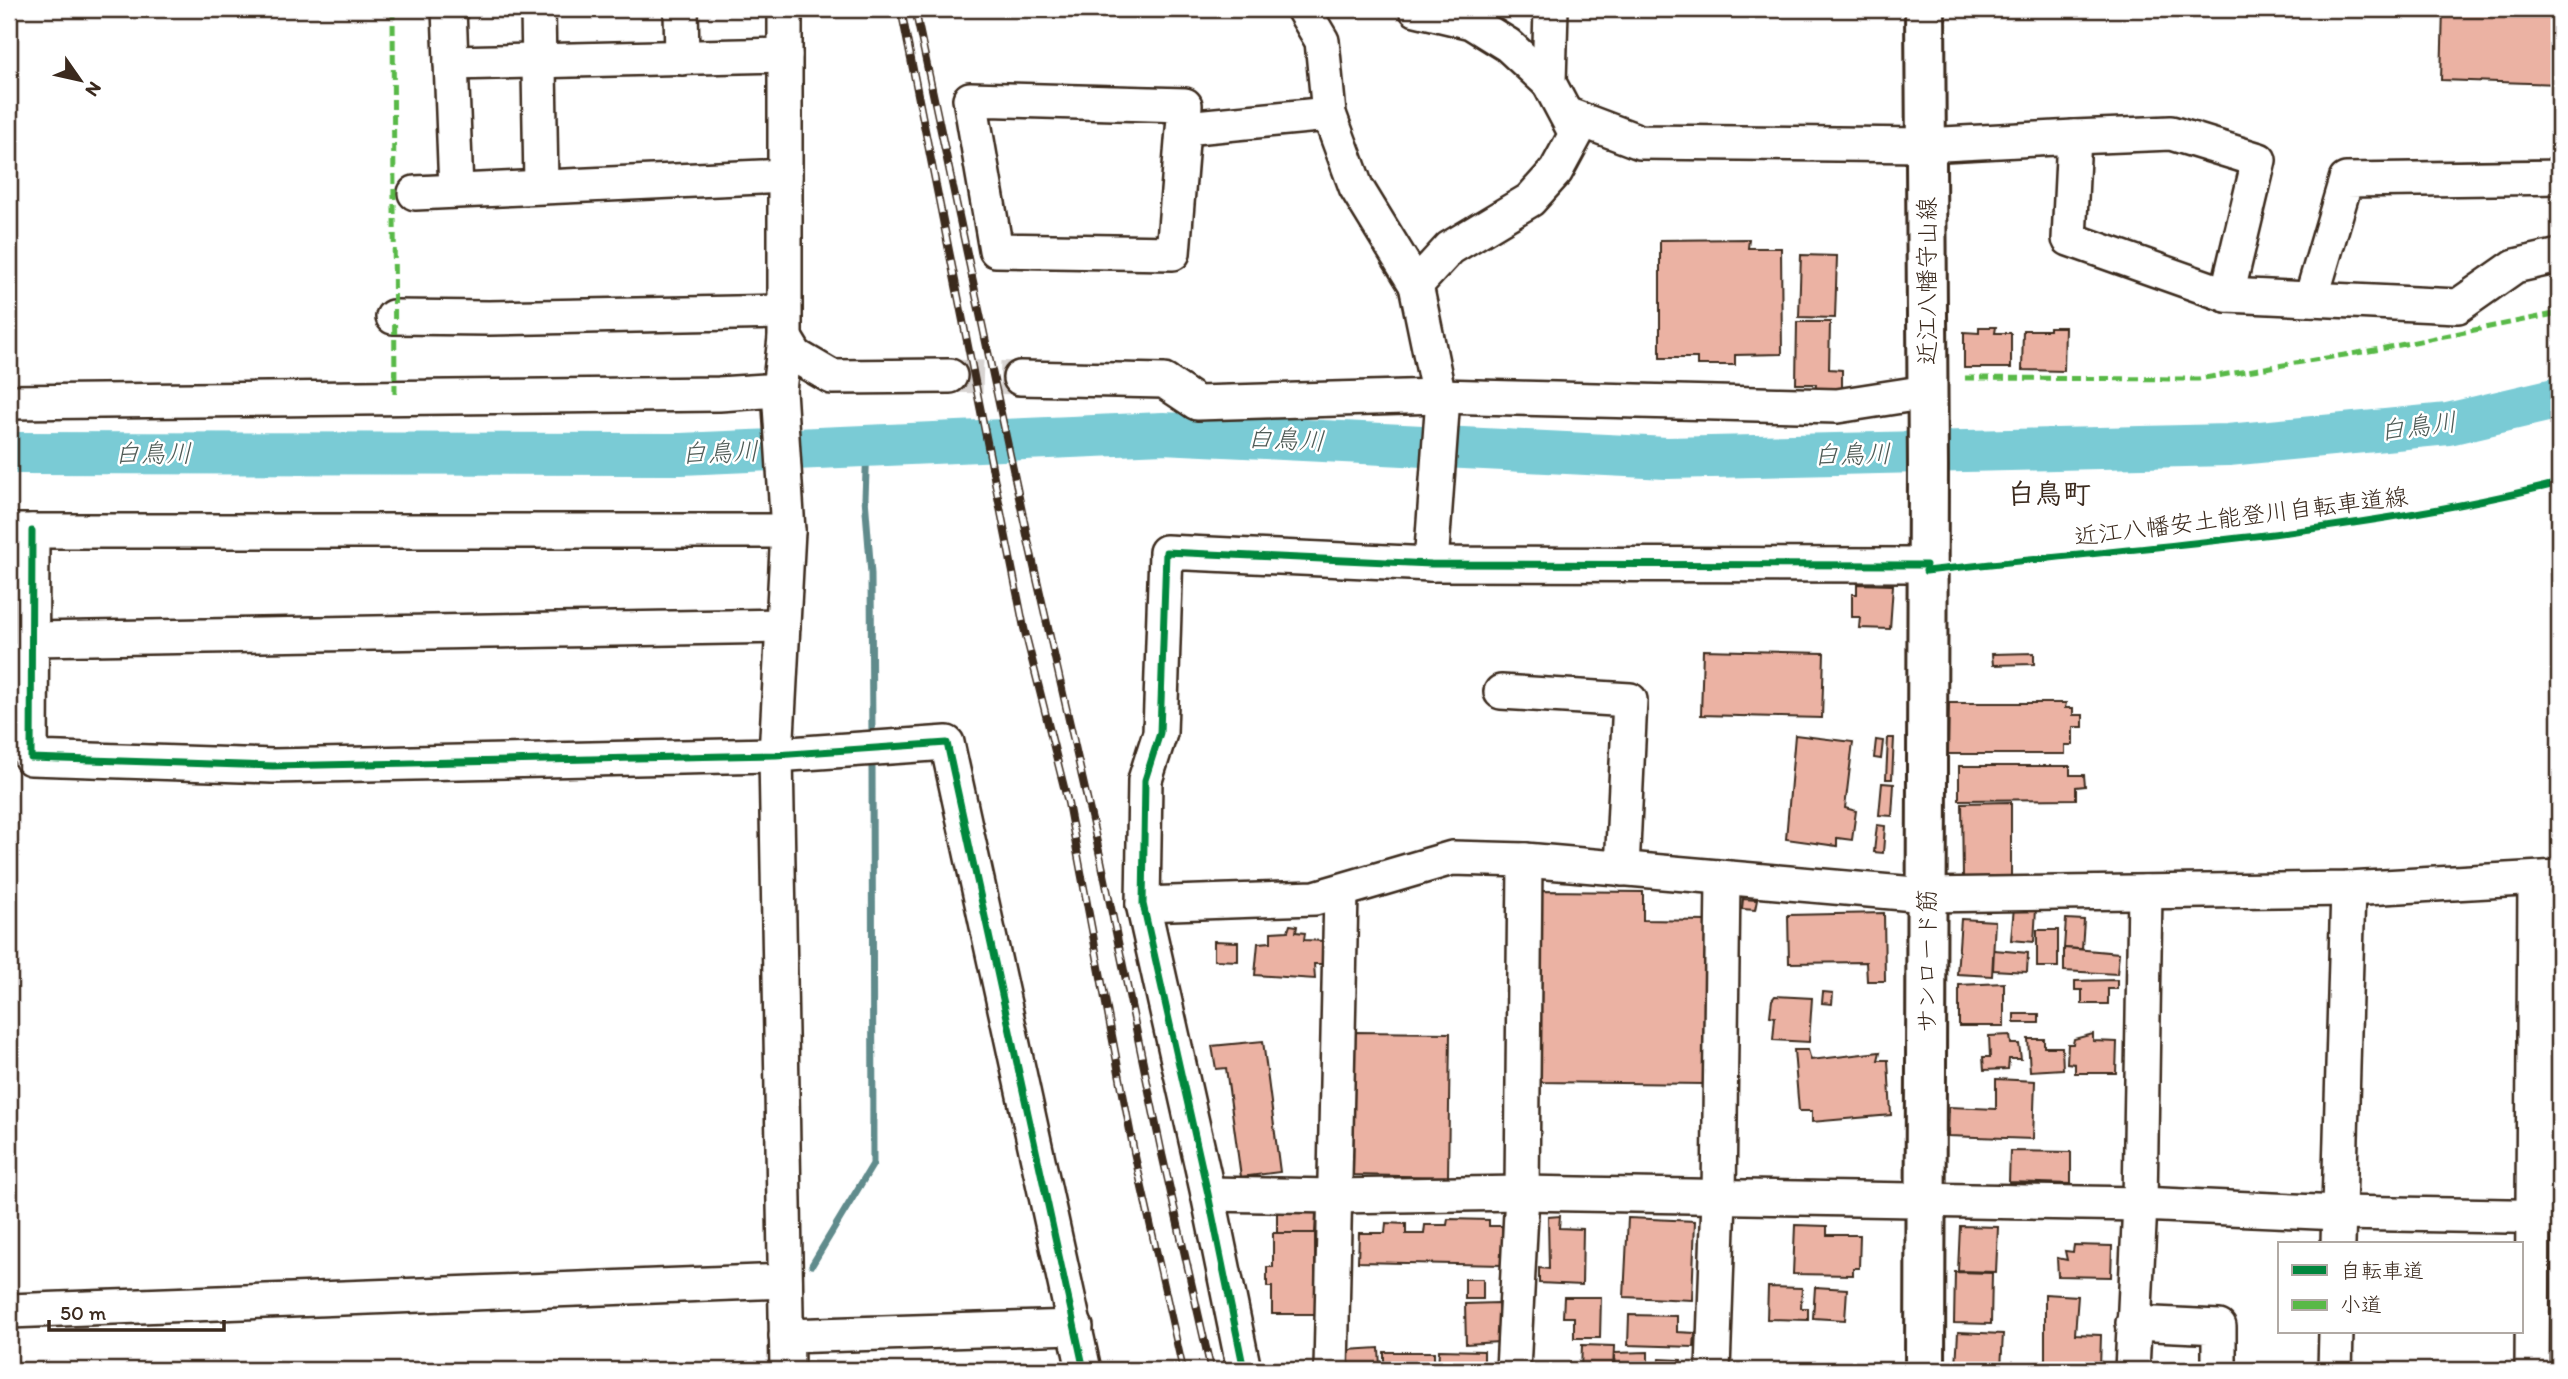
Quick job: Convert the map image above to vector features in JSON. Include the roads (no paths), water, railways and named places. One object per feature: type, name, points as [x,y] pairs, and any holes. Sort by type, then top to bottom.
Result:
[{"type":"main road","name":"近江八幡守山線","points":[[1925,9],[1926,559]]},
{"type":"main road","name":"サンロード筋","points":[[1925,1370],[1926,559]]},
{"type":"street","points":[[449,9],[456,190]]},
{"type":"street","points":[[537,9],[541,185]]},
{"type":"street","points":[[681,9],[682,58]]},
{"type":"street","points":[[785,9],[784,325],[779,390],[788,531],[776,755],[787,1370]]},
{"type":"street","points":[[1303,9],[1322,41],[1329,114],[1356,187],[1416,285],[1440,403],[1436,508],[1430,564]]},
{"type":"street","points":[[1416,9],[1471,22],[1508,45],[1549,83],[1576,134],[1556,171],[1530,200],[1450,248],[1416,285]]},
{"type":"street","points":[[1549,83],[1551,9]]},
{"type":"street","points":[[451,63],[786,55]]},
{"type":"street","points":[[970,99],[1185,105],[1185,128],[1173,253],[996,250],[970,99]]},
{"type":"street","points":[[1185,128],[1329,114]]},
{"type":"street","points":[[1566,114],[1640,142],[1925,145],[2171,133],[2259,160],[2227,295]]},
{"type":"street","points":[[2074,137],[2069,239],[2227,295],[2458,306],[2515,266],[2559,256]]},
{"type":"street","points":[[415,193],[541,185],[785,176]]},
{"type":"street","points":[[2311,299],[2346,180],[2559,177]]},
{"type":"street","points":[[393,317],[784,325]]},
{"type":"street","points":[[784,325],[796,356],[831,377],[950,376]]},
{"type":"street","points":[[1020,378],[1164,382],[1197,403],[1836,406],[1927,400]]},
{"type":"street","points":[[9,402],[665,395],[779,390]]},
{"type":"street","points":[[788,531],[21,531],[31,758],[273,766],[776,755],[947,743],[1084,1370]]},
{"type":"street","points":[[1244,1370],[1143,904],[1145,780],[1160,733],[1166,551],[1430,564],[1926,559]]},
{"type":"street","points":[[25,659],[783,626]]},
{"type":"street","points":[[1501,692],[1630,700],[1622,869]]},
{"type":"street","points":[[1143,904],[1315,898],[1452,858],[1525,860],[1926,895],[2348,888],[2547,878],[2546,1217],[2532,1370]]},
{"type":"street","points":[[1513,1370],[1522,1193],[1525,860]]},
{"type":"street","points":[[1713,1370],[1719,1198],[1723,879]]},
{"type":"street","points":[[2339,1229],[2348,888]]},
{"type":"street","points":[[1331,1370],[1341,891]]},
{"type":"street","points":[[2132,1370],[2140,1204],[2145,892]]},
{"type":"street","points":[[1208,1194],[1334,1196],[1522,1193],[2140,1204],[2339,1229],[2546,1217]]},
{"type":"street","points":[[9,1311],[785,1281]]},
{"type":"street","points":[[2133,1323],[2219,1327],[2219,1370]]},
{"type":"street","points":[[786,1336],[1076,1327]]},
{"type":"street","points":[[2335,1370],[2336,1334]]},
{"type":"waterway","name":"白鳥川","points":[[9,453],[681,454],[1163,433],[1667,458],[2228,445],[2448,424],[2559,398]]},
{"type":"waterway","points":[[867,446],[865,498],[871,574],[872,738]]},
{"type":"waterway","points":[[812,1265],[873,1164],[872,757]]},
{"type":"tunnel","points":[[950,376],[1020,378]]},
{"type":"railway","points":[[901,9],[1024,628],[1068,803],[1134,1152],[1183,1370]]},
{"type":"railway","points":[[915,9],[1030,549],[1101,860],[1162,1154],[1211,1370]]},
{"type":"district","name":"白鳥町","points":[[2049,493]]}]
